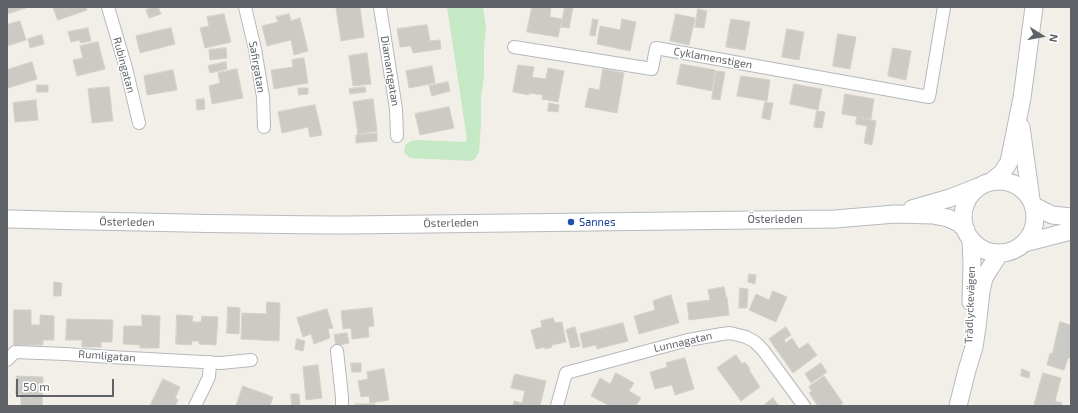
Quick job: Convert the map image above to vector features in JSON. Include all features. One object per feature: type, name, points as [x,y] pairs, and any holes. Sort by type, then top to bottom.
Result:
[{"type":"main road","name":"Trädlyckevägen","points":[[967,370],[971,318],[972,264],[969,235],[964,222],[963,214],[965,205],[971,194],[1002,173],[1009,162],[1020,113],[1034,7]]},
{"type":"main road","name":"Trädlyckevägen","points":[[1020,113],[1032,202],[1036,217],[1031,234],[1024,243]]},
{"type":"main road","points":[[986,183],[1005,181],[1018,185],[1023,189],[1032,202],[1052,215],[1071,217]]},
{"type":"main road","name":"Österleden","points":[[895,214],[950,198],[986,183]]},
{"type":"main road","name":"Österleden","points":[[7,219],[348,225],[835,219],[895,214],[933,215],[948,218],[959,223],[969,235]]},
{"type":"main road","points":[[969,235],[975,243],[984,250],[1000,253],[1013,250],[1024,243],[1071,231]]},
{"type":"main road","name":"Trädlyckevägen","points":[[958,406],[974,347],[984,278],[1000,253]]},
{"type":"street","name":"Rubingatan","points":[[108,7],[126,68],[139,123]]},
{"type":"street","name":"Safirgatan","points":[[244,7],[256,49],[263,97],[264,127]]},
{"type":"street","name":"Diamantgatan","points":[[380,7],[396,109],[397,136]]},
{"type":"street","name":"Cyklamenstigen","points":[[514,47],[652,69],[656,48],[929,96],[944,7]]},
{"type":"street","name":"Lunnagatan","points":[[557,406],[566,373],[688,340],[730,333],[746,337],[755,342],[763,350],[804,406]]},
{"type":"street","points":[[337,350],[342,406]]},
{"type":"street","name":"Rumligatan","points":[[7,360],[15,352],[222,363],[251,360]]},
{"type":"street","points":[[195,406],[209,376],[210,362]]},
{"type":"green space","points":[[447,7],[483,7],[486,27],[484,76],[481,98],[481,125],[479,151],[476,158],[472,161],[410,158],[404,153],[405,145],[411,141],[465,142],[467,139]]},
{"type":"building","points":[[7,7],[29,7],[7,14]]},
{"type":"building","points":[[53,7],[86,7],[87,10],[58,20]]},
{"type":"building","points":[[158,7],[161,14],[149,18],[146,10]]},
{"type":"building","points":[[360,7],[364,37],[341,41],[336,8]]},
{"type":"building","points":[[532,7],[551,7],[550,17],[562,19],[558,37],[527,32]]},
{"type":"building","points":[[565,7],[573,8],[569,28],[561,27]]},
{"type":"building","points":[[698,9],[707,11],[704,28],[695,27]]},
{"type":"building","points":[[224,14],[231,42],[205,48],[200,28],[209,26],[207,17]]},
{"type":"building","points":[[289,14],[291,21],[300,18],[308,51],[294,55],[291,40],[267,46],[262,26],[278,22],[276,17]]},
{"type":"building","points":[[676,14],[695,18],[689,45],[670,41]]},
{"type":"building","points":[[593,19],[598,20],[595,36],[590,35]]},
{"type":"building","points":[[622,19],[636,22],[630,51],[597,44],[600,26],[620,30]]},
{"type":"building","points":[[731,19],[750,22],[745,50],[726,47]]},
{"type":"building","points":[[20,21],[26,40],[7,46],[7,25]]},
{"type":"building","points":[[427,25],[430,41],[440,40],[441,49],[413,53],[411,46],[400,47],[397,29]]},
{"type":"building","points":[[88,28],[91,41],[80,43],[80,40],[71,42],[68,32]]},
{"type":"building","points":[[171,28],[175,44],[140,53],[136,36]]},
{"type":"building","points":[[787,29],[804,32],[799,60],[782,57]]},
{"type":"building","points":[[838,34],[856,37],[850,69],[833,66]]},
{"type":"building","points":[[42,35],[44,44],[30,48],[28,39]]},
{"type":"building","points":[[98,42],[105,69],[77,76],[73,60],[83,58],[80,46]]},
{"type":"building","points":[[226,48],[227,58],[210,60],[209,50]]},
{"type":"building","points":[[893,48],[911,51],[906,80],[888,76]]},
{"type":"building","points":[[367,53],[371,84],[353,86],[349,56]]},
{"type":"building","points":[[304,58],[308,83],[274,89],[271,70],[293,67],[292,60]]},
{"type":"building","points":[[32,62],[37,79],[8,88],[7,70]]},
{"type":"building","points":[[226,62],[227,69],[210,73],[208,66]]},
{"type":"building","points":[[681,64],[715,70],[712,91],[677,84]]},
{"type":"building","points":[[518,65],[534,67],[532,77],[546,79],[548,68],[564,71],[558,102],[542,99],[543,95],[529,93],[529,95],[513,92]]},
{"type":"building","points":[[432,66],[435,83],[409,88],[406,71]]},
{"type":"building","points":[[237,69],[243,98],[212,104],[209,86],[220,83],[218,73]]},
{"type":"building","points":[[603,69],[624,73],[617,113],[585,107],[589,88],[599,90]]},
{"type":"building","points":[[173,70],[177,90],[147,95],[144,76]]},
{"type":"building","points":[[716,71],[725,72],[720,100],[712,99]]},
{"type":"building","points":[[741,76],[770,80],[767,101],[737,96]]},
{"type":"building","points":[[448,82],[450,91],[432,96],[429,86]]},
{"type":"building","points":[[794,84],[822,89],[818,110],[790,104]]},
{"type":"building","points":[[37,85],[48,85],[48,92],[37,92]]},
{"type":"building","points":[[109,87],[113,121],[92,123],[88,89]]},
{"type":"building","points":[[365,87],[366,92],[350,94],[349,89]]},
{"type":"building","points":[[298,88],[308,88],[308,94],[299,95]]},
{"type":"building","points":[[845,94],[874,99],[871,119],[842,114]]},
{"type":"building","points":[[204,99],[205,109],[197,110],[196,100]]},
{"type":"building","points":[[373,99],[377,131],[358,134],[353,102]]},
{"type":"building","points":[[36,100],[38,120],[15,122],[13,103]]},
{"type":"building","points":[[765,102],[773,103],[770,120],[762,118]]},
{"type":"building","points":[[549,103],[559,105],[558,112],[548,111]]},
{"type":"building","points":[[315,105],[322,135],[310,137],[308,127],[282,133],[278,112]]},
{"type":"building","points":[[449,107],[454,128],[420,135],[415,114]]},
{"type":"building","points":[[817,111],[825,112],[822,128],[814,127]]},
{"type":"building","points":[[857,117],[876,121],[872,145],[864,143],[867,126],[856,124]]},
{"type":"building","points":[[377,133],[377,141],[356,143],[356,135]]},
{"type":"building","points":[[749,274],[756,275],[755,284],[748,282]]},
{"type":"building","points":[[54,282],[62,283],[61,296],[54,296]]},
{"type":"building","points":[[724,287],[729,315],[689,320],[687,303],[710,300],[708,290]]},
{"type":"building","points":[[740,288],[748,289],[747,308],[739,308]]},
{"type":"building","points":[[773,291],[787,297],[776,322],[749,310],[756,294],[769,300]]},
{"type":"building","points":[[671,295],[679,323],[639,334],[634,316],[655,310],[653,301]]},
{"type":"building","points":[[267,302],[280,303],[279,341],[241,339],[242,313],[266,314]]},
{"type":"building","points":[[228,307],[240,308],[239,334],[227,333]]},
{"type":"building","points":[[372,308],[374,326],[368,327],[369,337],[352,339],[351,328],[343,329],[341,311]]},
{"type":"building","points":[[327,309],[333,328],[328,329],[330,338],[314,344],[311,334],[303,337],[297,318]]},
{"type":"building","points":[[14,310],[31,310],[31,325],[40,325],[40,315],[54,316],[54,340],[43,340],[43,345],[14,345]]},
{"type":"building","points":[[142,315],[160,316],[159,348],[140,348],[140,345],[123,344],[124,326],[142,326]]},
{"type":"building","points":[[177,315],[193,316],[192,322],[201,322],[202,316],[218,317],[216,345],[199,344],[199,341],[192,341],[191,345],[176,344]]},
{"type":"building","points":[[553,318],[555,323],[562,322],[566,342],[552,345],[552,347],[545,349],[545,347],[536,349],[531,330],[542,327],[541,321]]},
{"type":"building","points":[[67,319],[113,320],[112,342],[101,342],[101,347],[82,347],[82,340],[66,340]]},
{"type":"building","points":[[1060,322],[1071,325],[1071,359],[1068,358],[1064,370],[1047,365],[1050,353],[1052,354]]},
{"type":"building","points":[[623,323],[628,341],[597,349],[596,345],[583,348],[580,334]]},
{"type":"building","points":[[575,327],[580,346],[571,348],[566,330]]},
{"type":"building","points":[[786,327],[791,335],[784,340],[786,343],[792,338],[799,349],[808,343],[817,355],[793,373],[769,339]]},
{"type":"building","points":[[347,333],[349,343],[336,346],[334,335]]},
{"type":"building","points":[[297,339],[305,341],[303,351],[295,349]]},
{"type":"building","points":[[736,355],[742,364],[745,362],[760,387],[741,401],[717,368]]},
{"type":"building","points":[[685,358],[694,389],[675,395],[672,385],[655,389],[650,372],[667,367],[666,363]]},
{"type":"building","points":[[351,363],[361,363],[361,372],[352,372]]},
{"type":"building","points":[[821,363],[827,372],[811,383],[805,374]]},
{"type":"building","points":[[318,365],[322,398],[306,400],[303,367]]},
{"type":"building","points":[[384,369],[389,400],[370,403],[369,396],[361,397],[358,381],[368,379],[367,372]]},
{"type":"building","points":[[1022,369],[1030,372],[1029,378],[1021,376]]},
{"type":"building","points":[[616,373],[634,383],[629,391],[641,398],[636,406],[610,406],[591,396],[600,378],[610,384]]},
{"type":"building","points":[[1043,373],[1061,378],[1055,401],[1062,403],[1061,406],[1034,406]]},
{"type":"building","points":[[515,374],[546,381],[540,406],[513,406],[514,401],[522,403],[525,391],[511,388]]},
{"type":"building","points":[[17,376],[43,377],[42,406],[21,406],[21,394],[16,394]]},
{"type":"building","points":[[824,376],[843,403],[839,406],[818,406],[809,393],[812,391],[809,387]]},
{"type":"building","points":[[163,379],[180,387],[175,398],[178,400],[175,406],[150,406]]},
{"type":"building","points":[[243,386],[273,397],[270,406],[236,406]]},
{"type":"building","points":[[291,394],[299,394],[300,405],[292,405]]},
{"type":"building","points":[[773,398],[779,406],[763,406]]},
{"type":"building","points":[[356,404],[375,404],[375,406],[356,406]]},
{"type":"place","name":"Sannes","points":[[571,222]]}]
